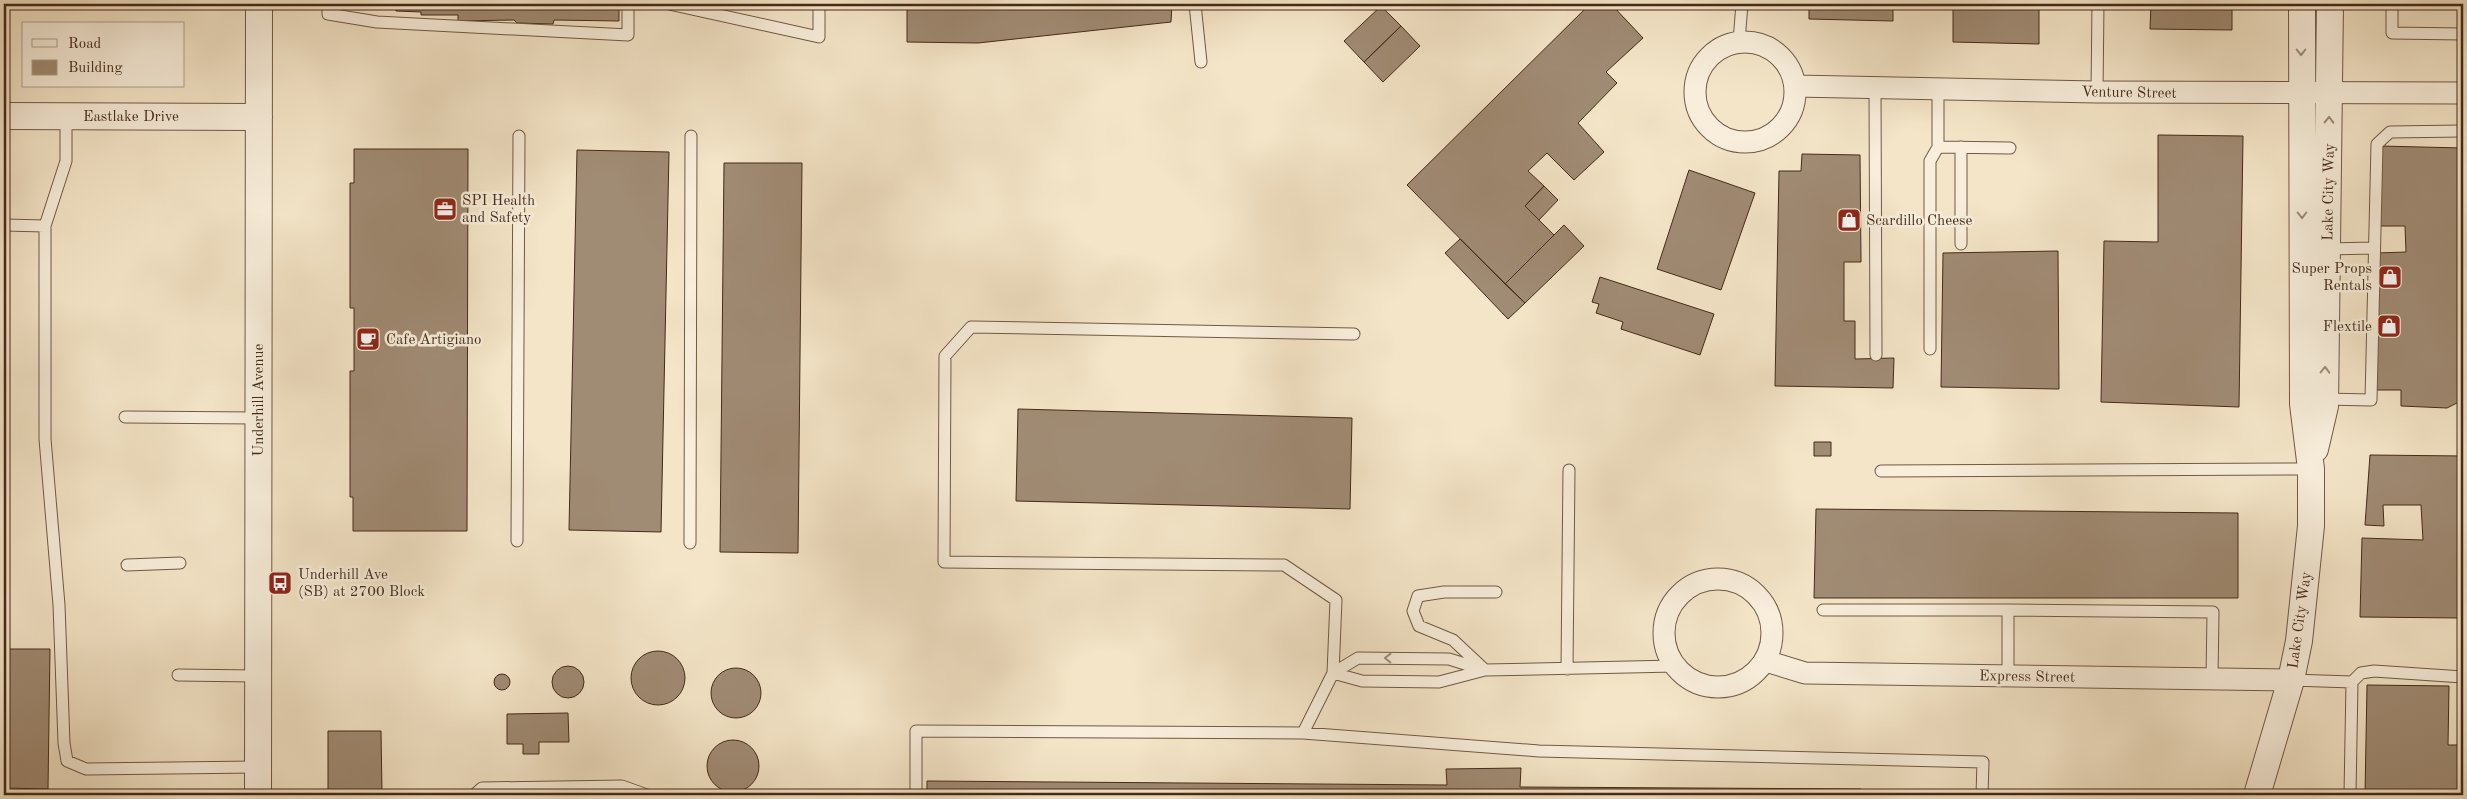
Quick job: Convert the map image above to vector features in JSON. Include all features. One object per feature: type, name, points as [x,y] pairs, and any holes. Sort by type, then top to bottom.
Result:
[{"type":"street","name":"Underhill Avenue","points":[[258,795],[259,4]]},
{"type":"street","name":"Lake City Way","points":[[2257,795],[2291,680],[2299,641],[2310,536],[2310,469],[2303,404],[2302,4]]},
{"type":"street","name":"Lake City Way","points":[[2310,469],[2325,399],[2330,4]]},
{"type":"street","points":[[1739,41],[1755,42],[1770,47],[1782,57],[1791,70],[1795,86],[1794,103],[1788,118],[1776,131],[1762,140],[1745,142],[1728,140],[1713,132],[1702,119],[1695,103],[1694,86],[1699,70],[1709,56],[1723,46],[1739,41]]},
{"type":"street","name":"Venture Street","points":[[1795,86],[2097,92],[2463,93]]},
{"type":"street","name":"Eastlake Drive","points":[[4,116],[259,117]]},
{"type":"street","points":[[1724,578],[1741,583],[1756,593],[1767,608],[1773,625],[1772,643],[1766,661],[1754,674],[1739,684],[1722,688],[1704,686],[1688,678],[1674,666],[1666,650],[1663,632],[1666,614],[1675,599],[1689,586],[1706,580],[1724,578]]},
{"type":"street","name":"Express Street","points":[[1766,661],[1804,673],[2291,680]]},
{"type":"lane","points":[[328,4],[328,14],[377,22],[628,35],[628,4]]},
{"type":"lane","points":[[669,4],[819,37],[819,4]]},
{"type":"lane","points":[[1195,4],[1201,62]]},
{"type":"lane","points":[[1739,41],[1742,4]]},
{"type":"lane","points":[[2097,92],[2098,4]]},
{"type":"lane","points":[[2392,4],[2392,33],[2463,34]]},
{"type":"lane","points":[[1875,88],[1876,355]]},
{"type":"lane","points":[[1930,349],[1930,161],[1938,147],[1938,90]]},
{"type":"lane","points":[[66,116],[66,161],[45,226],[46,439],[59,605],[64,744],[67,761],[86,769],[259,767]]},
{"type":"lane","points":[[2325,399],[2371,400],[2377,144],[2390,132],[2463,131]]},
{"type":"lane","points":[[517,541],[518,136]]},
{"type":"lane","points":[[690,543],[692,136]]},
{"type":"lane","points":[[1938,147],[2010,148]]},
{"type":"lane","points":[[1961,148],[1961,244]]},
{"type":"lane","points":[[4,225],[45,226]]},
{"type":"lane","points":[[2327,249],[2374,248]]},
{"type":"lane","points":[[1302,733],[1334,673],[1336,600],[1284,564],[944,562],[945,356],[971,327],[1354,334]]},
{"type":"lane","points":[[125,417],[258,418]]},
{"type":"lane","points":[[1881,471],[2310,469]]},
{"type":"lane","points":[[1567,669],[1569,470]]},
{"type":"lane","points":[[127,564],[180,563]]},
{"type":"lane","points":[[1484,670],[1453,640],[1419,626],[1413,611],[1418,596],[1444,592],[1496,592]]},
{"type":"lane","points":[[1823,610],[2213,612],[2212,679]]},
{"type":"lane","points":[[2008,610],[2008,676]]},
{"type":"lane","points":[[1334,673],[1358,658],[1449,659],[1484,670]]},
{"type":"lane","points":[[1334,673],[1362,681],[1439,682],[1484,670],[1674,666]]},
{"type":"lane","points":[[2350,795],[2352,682],[2361,673],[2374,671],[2463,677]]},
{"type":"lane","points":[[178,675],[259,676]]},
{"type":"lane","points":[[2291,680],[2352,682]]},
{"type":"lane","points":[[916,795],[916,732],[1302,733],[1539,750],[1983,762],[1982,795]]},
{"type":"lane","points":[[474,795],[482,788],[622,786],[647,795]]},
{"type":"building","points":[[4,4],[101,4],[101,5]]},
{"type":"building","points":[[343,4],[619,4],[619,21],[554,20],[553,24],[517,23],[514,20],[458,21],[458,15],[421,15],[421,12],[396,11],[395,8],[383,9],[383,6],[343,6]]},
{"type":"building","points":[[907,4],[1172,4],[1171,22],[978,43],[907,42]]},
{"type":"building","points":[[1590,4],[1611,4],[1643,38],[1606,72],[1617,83],[1578,123],[1604,152],[1574,180],[1547,153],[1528,171],[1544,186],[1525,206],[1554,235],[1505,284],[1407,185]]},
{"type":"building","points":[[1809,4],[1893,4],[1893,21],[1809,19]]},
{"type":"building","points":[[1953,4],[2039,4],[2039,44],[1953,42]]},
{"type":"building","points":[[2151,4],[2232,4],[2232,30],[2150,29]]},
{"type":"building","points":[[1381,6],[1401,26],[1364,62],[1344,41]]},
{"type":"building","points":[[1401,26],[1420,46],[1383,82],[1364,62]]},
{"type":"building","points":[[2158,135],[2243,136],[2239,407],[2101,402],[2104,241],[2158,242]]},
{"type":"building","points":[[2381,146],[2462,148],[2463,400],[2447,408],[2401,406],[2401,390],[2374,390],[2377,253],[2406,252],[2405,226],[2377,226]]},
{"type":"building","points":[[354,149],[468,149],[467,531],[353,531],[353,497],[350,497],[350,371],[354,371],[354,308],[350,308],[350,183],[354,183]]},
{"type":"building","points":[[577,150],[669,152],[661,532],[569,530]]},
{"type":"building","points":[[1802,154],[1860,155],[1861,262],[1844,262],[1844,321],[1855,321],[1855,359],[1894,358],[1893,388],[1775,386],[1779,171],[1801,171]]},
{"type":"building","points":[[724,163],[802,163],[798,553],[720,552]]},
{"type":"building","points":[[1689,170],[1755,193],[1721,290],[1657,269]]},
{"type":"building","points":[[1544,186],[1558,200],[1539,220],[1525,206]]},
{"type":"building","points":[[1564,225],[1584,246],[1525,303],[1505,284]]},
{"type":"building","points":[[1460,239],[1525,303],[1508,319],[1445,253]]},
{"type":"building","points":[[2058,251],[2059,389],[1941,387],[1943,253]]},
{"type":"building","points":[[1600,277],[1714,314],[1700,355],[1621,329],[1623,322],[1596,313],[1599,304],[1592,302]]},
{"type":"building","points":[[1018,409],[1352,418],[1350,509],[1016,501]]},
{"type":"building","points":[[1814,442],[1831,442],[1831,456],[1814,456]]},
{"type":"building","points":[[2370,455],[2463,456],[2463,618],[2360,617],[2362,538],[2423,540],[2421,505],[2383,505],[2384,526],[2365,525]]},
{"type":"building","points":[[1816,509],[2238,513],[2238,598],[1814,598]]},
{"type":"building","points":[[4,649],[50,649],[48,789],[4,788]]},
{"type":"building","points":[[653,651],[663,651],[673,655],[681,663],[685,678],[681,693],[673,701],[663,705],[653,705],[643,701],[635,693],[631,683],[631,673],[635,663],[643,655]]},
{"type":"building","points":[[568,666],[574,667],[579,671],[583,676],[583,688],[579,693],[574,697],[568,698],[562,697],[557,693],[553,688],[552,682],[553,676],[557,671],[562,667]]},
{"type":"building","points":[[731,668],[741,668],[754,675],[761,688],[761,698],[754,711],[741,718],[731,718],[722,714],[715,707],[711,698],[711,688],[715,679],[722,672]]},
{"type":"building","points":[[499,674],[505,674],[510,679],[508,688],[499,690],[494,685],[494,679]]},
{"type":"building","points":[[2367,685],[2449,686],[2448,745],[2463,745],[2463,795],[2365,795]]},
{"type":"building","points":[[568,713],[569,742],[539,742],[539,754],[523,754],[523,744],[507,744],[507,714]]},
{"type":"building","points":[[328,731],[381,731],[382,793],[328,793]]},
{"type":"building","points":[[733,740],[747,744],[755,752],[759,766],[755,780],[747,788],[733,792],[719,788],[711,780],[707,766],[711,752],[719,744]]},
{"type":"building","points":[[1521,768],[1520,787],[1861,789],[1861,795],[927,795],[927,781],[1447,785],[1446,769]]},
{"type":"place","name":"SPI Health and Safety","points":[[445,209]]},
{"type":"place","name":"Scardillo Cheese","points":[[1849,220]]},
{"type":"place","name":"Super Props Rentals","points":[[2390,277]]},
{"type":"place","name":"Flextile","points":[[2389,326]]},
{"type":"place","name":"Cafe Artigiano","points":[[368,339]]},
{"type":"place","name":"Underhill Ave (SB) at 2700 Block","points":[[280,583]]}]
